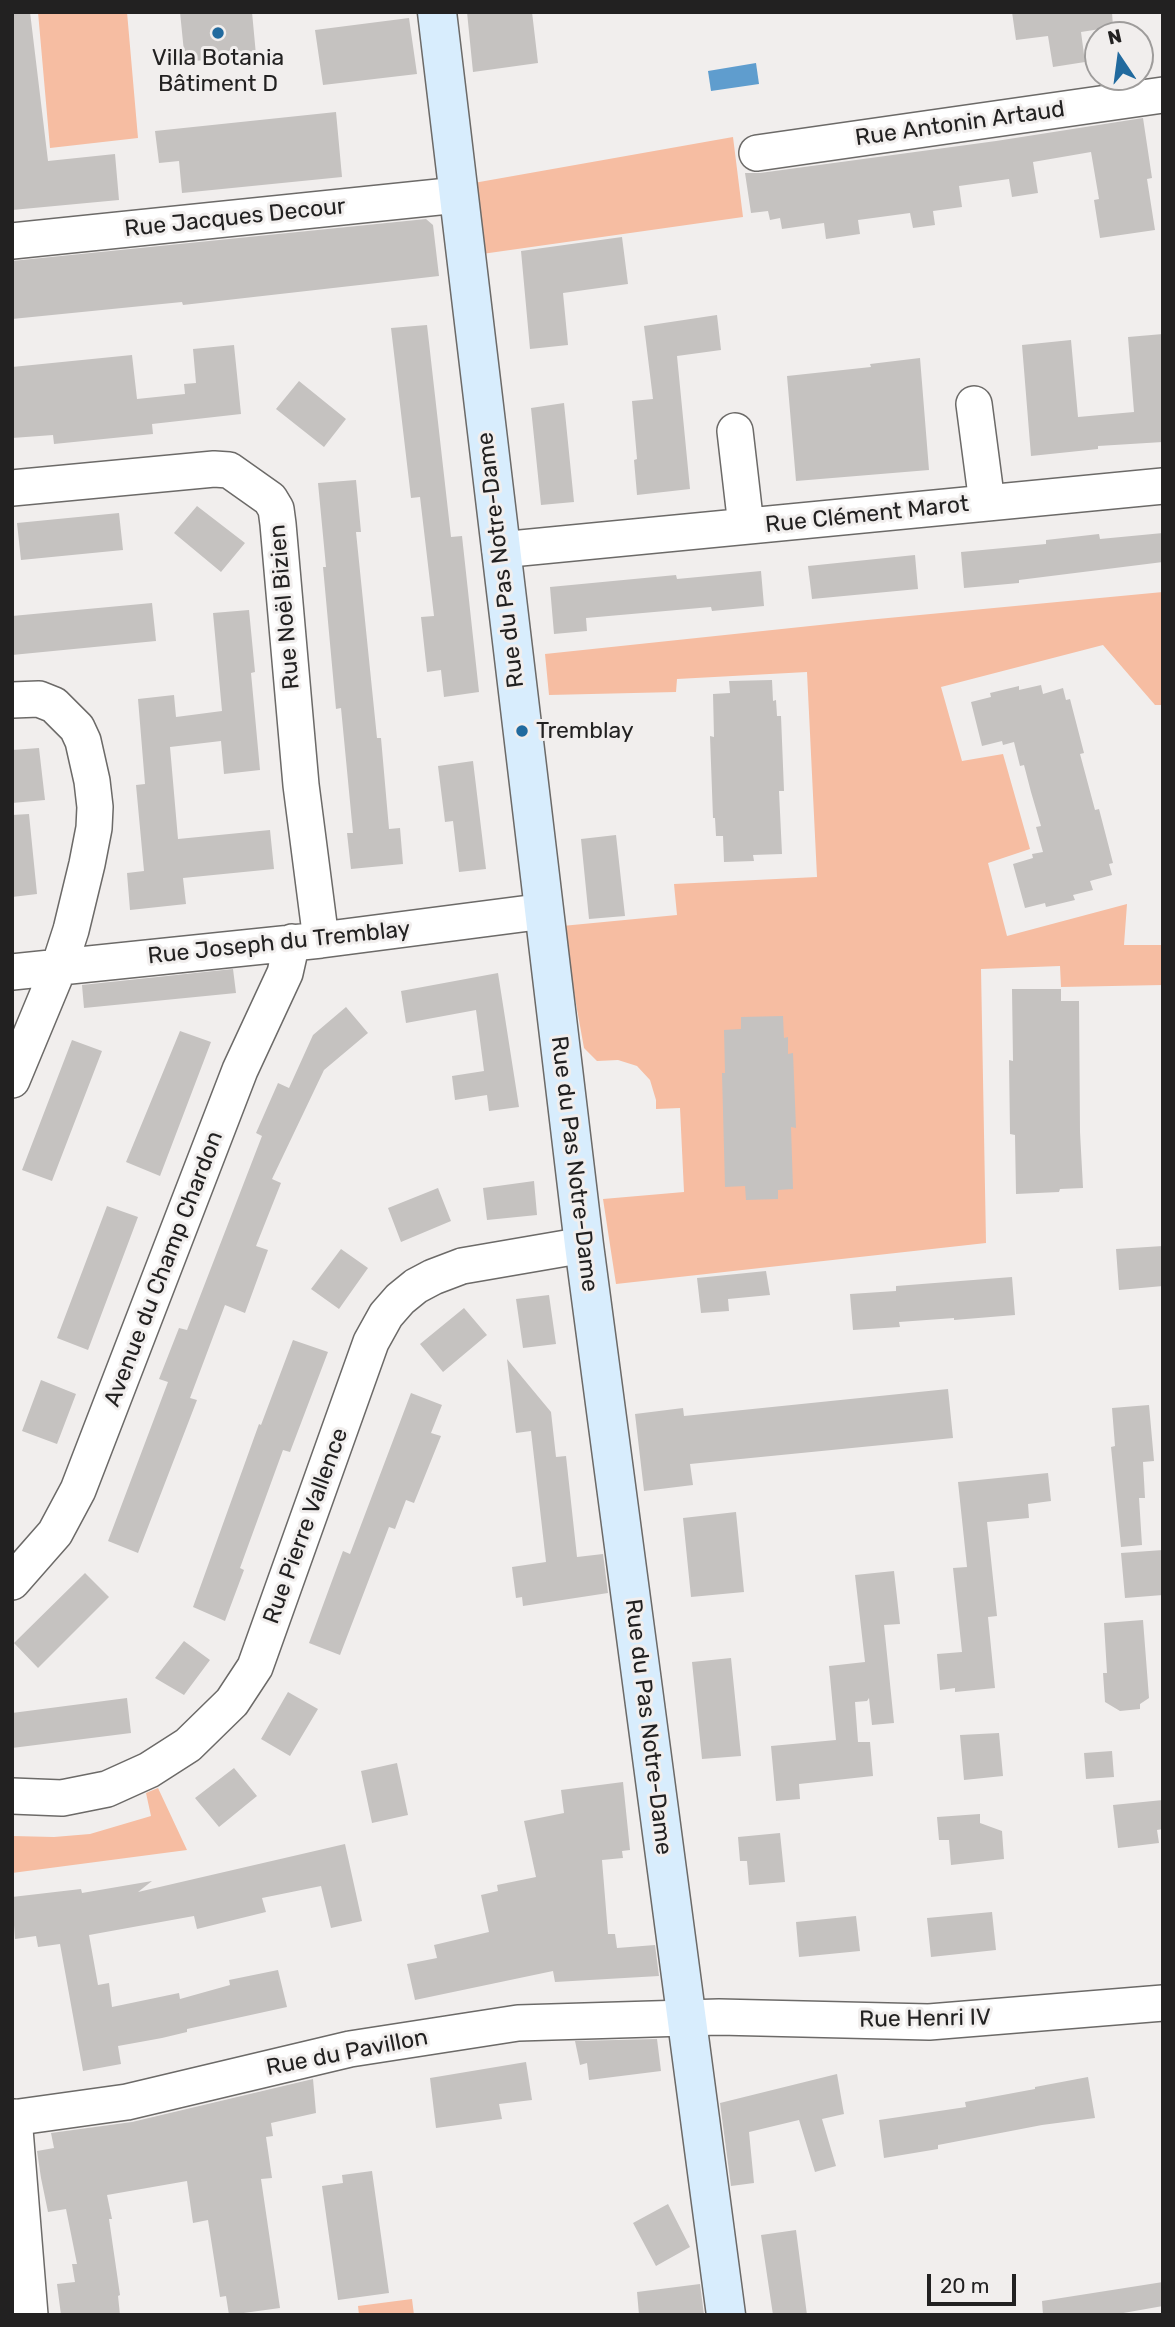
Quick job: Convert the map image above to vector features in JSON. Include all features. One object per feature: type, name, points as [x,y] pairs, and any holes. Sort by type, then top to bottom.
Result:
[{"type":"street","name":"Rue du Pas Notre-Dame","points":[[437,12],[584,1245],[726,2315]]},
{"type":"street","name":"Rue Antonin Artaud","points":[[757,153],[1163,95]]},
{"type":"street","name":"Rue Jacques Decour","points":[[12,240],[458,195]]},
{"type":"street","name":"Rue Clément Marot","points":[[974,404],[987,503]]},
{"type":"street","name":"Rue Clément Marot","points":[[735,431],[746,526]]},
{"type":"street","name":"Rue Noël Bizien","points":[[12,488],[214,469],[229,470],[270,499],[276,509],[278,524],[301,785],[306,941]]},
{"type":"street","name":"Rue Clément Marot","points":[[500,550],[1163,486]]},
{"type":"street","points":[[12,700],[39,699],[54,705],[77,728],[83,741],[95,807],[94,828],[71,930],[59,967],[12,1080]]},
{"type":"street","name":"Rue Joseph du Tremblay","points":[[12,972],[306,941],[545,911]]},
{"type":"street","name":"Avenue du Champ Chardon","points":[[12,1582],[55,1533],[78,1490],[240,1070],[285,973],[306,941]]},
{"type":"street","name":"Rue Pierre Vallence","points":[[12,1796],[62,1798],[107,1789],[149,1770],[188,1745],[232,1702],[255,1667],[371,1342],[386,1315],[401,1299],[416,1286],[462,1266],[584,1245]]},
{"type":"street","name":"Rue Henri IV","points":[[686,2018],[929,2022],[1163,2003]]},
{"type":"street","name":"Rue du Pavillon","points":[[13,2118],[127,2102],[350,2049],[518,2022],[686,2018]]},
{"type":"street","points":[[13,2118],[30,2315]]},
{"type":"shaded area","points":[[38,12],[127,12],[138,138],[50,148]]},
{"type":"shaded area","points":[[733,137],[743,217],[482,254],[468,184]]},
{"type":"shaded area","points":[[1163,592],[1163,705],[1155,705],[1103,645],[941,687],[962,761],[1003,754],[1030,849],[988,863],[1007,936],[1127,904],[1124,945],[1163,945],[1163,985],[1061,987],[1060,966],[981,969],[986,1243],[616,1284],[603,1199],[684,1192],[680,1108],[656,1109],[650,1080],[637,1066],[618,1060],[597,1061],[584,1048],[562,926],[677,915],[674,884],[817,877],[807,672],[677,679],[676,692],[549,695],[545,654]]},
{"type":"shaded area","points":[[158,1788],[187,1850],[12,1873],[12,1836],[90,1834],[151,1816],[146,1793]]},
{"type":"shaded area","points":[[412,2299],[414,2315],[359,2315],[358,2306]]},
{"type":"water","points":[[756,63],[759,84],[711,91],[708,71]]},
{"type":"building","points":[[12,12],[30,12],[48,161],[115,154],[119,200],[12,210]]},
{"type":"building","name":"Villa Botania Bâtiment D","points":[[180,12],[252,12],[256,55],[185,62]]},
{"type":"building","points":[[467,12],[532,12],[538,63],[473,72]]},
{"type":"building","points":[[1012,12],[1112,12],[1113,21],[1084,21],[1084,32],[1081,32],[1084,62],[1053,67],[1048,36],[1016,40]]},
{"type":"building","points":[[409,18],[417,74],[323,85],[315,30]]},
{"type":"building","points":[[336,112],[342,177],[182,193],[179,161],[159,163],[155,131]]},
{"type":"building","points":[[1143,118],[1152,178],[1147,179],[1155,230],[1100,238],[1094,200],[1099,199],[1091,152],[1033,162],[1038,193],[1012,197],[1009,179],[959,186],[962,207],[933,211],[935,225],[913,228],[910,213],[858,220],[860,234],[826,239],[824,223],[782,229],[780,218],[770,220],[768,211],[751,213],[745,173],[996,141]]},
{"type":"building","points":[[426,219],[433,225],[439,276],[183,305],[182,302],[12,319],[12,261]]},
{"type":"building","points":[[622,237],[628,284],[563,293],[568,345],[530,349],[521,251]]},
{"type":"building","points":[[717,315],[721,350],[677,356],[690,489],[637,495],[632,401],[653,399],[644,326]]},
{"type":"building","points":[[427,325],[451,537],[462,536],[479,692],[444,697],[441,670],[427,672],[421,617],[434,616],[420,497],[411,498],[391,328]]},
{"type":"building","points":[[1163,334],[1163,442],[1098,446],[1098,449],[1031,456],[1022,345],[1071,340],[1078,417],[1134,412],[1128,337]]},
{"type":"building","points":[[234,345],[241,414],[152,424],[153,434],[54,444],[53,435],[12,438],[12,367],[132,355],[137,399],[185,394],[184,384],[196,383],[193,349]]},
{"type":"building","points":[[920,358],[929,470],[796,481],[787,376],[871,367],[870,364]]},
{"type":"building","points":[[299,381],[346,419],[324,447],[276,409]]},
{"type":"building","points":[[564,403],[574,502],[541,505],[531,408]]},
{"type":"building","points":[[356,480],[361,532],[356,532],[377,738],[381,738],[389,829],[400,828],[403,864],[351,869],[347,833],[353,833],[341,708],[336,709],[318,483]]},
{"type":"building","points":[[197,506],[245,543],[221,572],[174,533]]},
{"type":"building","points":[[119,513],[123,550],[21,560],[17,523]]},
{"type":"building","points":[[1163,533],[1163,562],[1019,580],[1019,583],[964,588],[961,552],[1046,544],[1046,540],[1099,534],[1100,539]]},
{"type":"building","points":[[915,555],[918,589],[812,599],[808,566]]},
{"type":"building","points":[[761,571],[764,606],[712,611],[711,607],[586,618],[587,631],[554,634],[550,587],[676,575],[677,579]]},
{"type":"building","points":[[152,603],[156,641],[12,655],[12,616]]},
{"type":"building","points":[[249,610],[255,672],[251,673],[260,770],[224,774],[221,741],[170,747],[178,839],[270,830],[274,869],[183,878],[186,904],[130,910],[127,873],[144,871],[136,785],[145,784],[138,699],[174,695],[176,717],[222,711],[213,613]]},
{"type":"building","points":[[772,680],[773,701],[776,700],[777,716],[781,716],[784,791],[779,791],[782,854],[753,855],[754,861],[724,862],[723,836],[716,836],[713,818],[710,736],[714,737],[713,694],[730,693],[729,681]]},
{"type":"building","points":[[1041,685],[1043,694],[1063,688],[1066,700],[1070,699],[1084,753],[1080,754],[1095,810],[1099,809],[1113,863],[1109,864],[1112,875],[1090,881],[1093,890],[1073,895],[1075,900],[1046,907],[1045,903],[1025,908],[1013,864],[1033,858],[1032,854],[1043,852],[1036,827],[1041,826],[1024,765],[1020,766],[1014,742],[1003,745],[1002,741],[982,746],[971,702],[991,697],[990,693],[1019,686],[1019,690]]},
{"type":"building","points":[[39,748],[45,800],[12,803],[12,750]]},
{"type":"building","points":[[473,761],[486,869],[459,872],[453,821],[445,822],[438,766]]},
{"type":"building","points":[[29,814],[37,894],[12,897],[12,815]]},
{"type":"building","points":[[616,835],[625,916],[589,919],[581,839]]},
{"type":"building","points":[[233,969],[236,993],[84,1008],[82,985]]},
{"type":"building","points":[[498,973],[519,1107],[489,1111],[487,1095],[455,1100],[452,1076],[484,1071],[476,1010],[406,1023],[401,991]]},
{"type":"building","points":[[1012,989],[1061,989],[1061,1001],[1079,1001],[1083,1188],[1016,1194],[1015,1135],[1010,1134]]},
{"type":"building","points":[[346,1007],[368,1033],[324,1070],[272,1179],[281,1183],[256,1246],[268,1250],[245,1313],[225,1305],[190,1398],[197,1400],[138,1553],[108,1541],[168,1382],[159,1379],[179,1328],[187,1330],[262,1136],[256,1133],[278,1083],[289,1088],[313,1035]]},
{"type":"building","points":[[783,1016],[784,1038],[788,1037],[788,1054],[793,1053],[796,1128],[791,1127],[793,1189],[778,1190],[778,1199],[746,1200],[745,1186],[725,1187],[722,1073],[725,1073],[724,1030],[741,1029],[741,1017]]},
{"type":"building","points":[[180,1031],[211,1042],[160,1176],[126,1162]]},
{"type":"building","points":[[72,1040],[102,1051],[52,1181],[22,1170]]},
{"type":"building","points":[[534,1181],[537,1215],[487,1220],[483,1188]]},
{"type":"building","points":[[438,1188],[451,1221],[401,1242],[388,1208]]},
{"type":"building","points":[[107,1206],[138,1217],[88,1350],[57,1338]]},
{"type":"building","points":[[1163,1246],[1163,1286],[1119,1290],[1116,1249]]},
{"type":"building","points":[[341,1249],[368,1268],[339,1309],[311,1289]]},
{"type":"building","points":[[766,1271],[770,1295],[728,1299],[729,1311],[701,1313],[697,1278]]},
{"type":"building","points":[[1012,1277],[1015,1315],[899,1322],[900,1327],[853,1330],[850,1294],[896,1291],[896,1286]]},
{"type":"building","points":[[549,1295],[556,1344],[523,1348],[516,1299]]},
{"type":"building","points":[[464,1308],[487,1335],[443,1372],[420,1344]]},
{"type":"building","points":[[293,1340],[328,1352],[290,1452],[283,1450],[240,1568],[244,1570],[225,1621],[193,1607],[259,1424],[261,1425]]},
{"type":"building","points":[[507,1359],[551,1412],[556,1457],[566,1456],[577,1557],[603,1554],[608,1593],[523,1606],[522,1597],[516,1598],[512,1567],[546,1562],[531,1431],[516,1433]]},
{"type":"building","points":[[41,1380],[76,1394],[57,1444],[22,1431]]},
{"type":"building","points":[[948,1389],[953,1438],[690,1464],[693,1485],[644,1491],[635,1414],[683,1408],[684,1416]]},
{"type":"building","points":[[411,1393],[442,1405],[431,1433],[441,1436],[414,1503],[406,1500],[395,1529],[389,1527],[340,1655],[309,1643],[343,1551],[350,1554]]},
{"type":"building","points":[[1149,1405],[1154,1461],[1143,1462],[1145,1498],[1139,1498],[1142,1545],[1121,1547],[1111,1447],[1115,1446],[1112,1408]]},
{"type":"building","points":[[1048,1473],[1051,1501],[1028,1504],[1029,1518],[987,1522],[997,1616],[988,1617],[995,1688],[955,1692],[955,1688],[940,1690],[937,1654],[962,1652],[953,1568],[967,1567],[958,1482]]},
{"type":"building","points":[[736,1512],[744,1592],[691,1597],[683,1518]]},
{"type":"building","points":[[1163,1550],[1163,1595],[1125,1598],[1121,1553]]},
{"type":"building","points":[[894,1571],[900,1624],[884,1625],[894,1723],[872,1725],[869,1698],[867,1701],[855,1702],[858,1742],[870,1742],[873,1776],[799,1784],[800,1799],[776,1801],[771,1746],[836,1740],[829,1666],[865,1662],[855,1575]]},
{"type":"building","points":[[85,1573],[109,1597],[38,1668],[14,1643]]},
{"type":"building","points":[[1143,1620],[1149,1698],[1140,1704],[1140,1709],[1120,1711],[1105,1702],[1103,1673],[1107,1673],[1104,1623]]},
{"type":"building","points":[[184,1641],[210,1660],[184,1695],[155,1678]]},
{"type":"building","points":[[731,1658],[741,1756],[702,1759],[692,1662]]},
{"type":"building","points":[[288,1692],[318,1709],[290,1756],[261,1739]]},
{"type":"building","points":[[127,1698],[131,1733],[12,1748],[12,1713]]},
{"type":"building","points":[[999,1733],[1003,1776],[964,1780],[960,1735]]},
{"type":"building","points":[[1112,1751],[1114,1777],[1086,1779],[1084,1753]]},
{"type":"building","points":[[397,1763],[408,1815],[372,1823],[361,1771]]},
{"type":"building","points":[[234,1768],[257,1796],[219,1827],[195,1798]]},
{"type":"building","points":[[623,1782],[630,1850],[622,1851],[623,1858],[602,1860],[608,1934],[615,1934],[617,1948],[655,1945],[659,1976],[555,1982],[553,1971],[415,2000],[407,1964],[437,1958],[434,1945],[489,1932],[481,1895],[498,1891],[497,1885],[536,1877],[524,1821],[564,1813],[561,1790]]},
{"type":"building","points":[[1163,1800],[1163,1829],[1157,1830],[1159,1843],[1118,1848],[1113,1805]]},
{"type":"building","points":[[980,1814],[980,1823],[1002,1831],[1004,1859],[951,1865],[949,1840],[939,1840],[937,1817]]},
{"type":"building","points":[[780,1833],[785,1882],[749,1885],[747,1861],[740,1861],[738,1837]]},
{"type":"building","points":[[345,1844],[362,1921],[331,1928],[321,1886],[262,1898],[266,1912],[197,1929],[194,1916],[89,1935],[98,1985],[109,1983],[112,2007],[179,1993],[180,1999],[230,1985],[229,1980],[278,1970],[287,2007],[118,2046],[121,2064],[83,2071],[60,1944],[38,1947],[36,1936],[15,1939],[12,1897],[81,1889],[82,1893],[152,1881],[138,1892]]},
{"type":"building","points":[[992,1912],[996,1950],[931,1957],[927,1918]]},
{"type":"building","points":[[856,1916],[860,1951],[799,1957],[796,1922]]},
{"type":"building","points":[[657,2039],[661,2071],[589,2080],[587,2063],[580,2065],[575,2041]]},
{"type":"building","points":[[526,2062],[532,2100],[499,2104],[502,2119],[436,2128],[430,2078]]},
{"type":"building","points":[[837,2074],[844,2114],[822,2119],[836,2166],[815,2172],[799,2120],[749,2132],[754,2183],[731,2186],[720,2103]]},
{"type":"building","points":[[1088,2077],[1095,2118],[1042,2125],[938,2145],[938,2149],[884,2158],[879,2120],[966,2107],[965,2102]]},
{"type":"building","points":[[313,2079],[316,2113],[271,2123],[273,2136],[266,2137],[272,2178],[261,2179],[280,2308],[229,2315],[226,2296],[220,2297],[208,2220],[193,2223],[187,2181],[107,2195],[112,2219],[109,2219],[120,2295],[120,2315],[61,2315],[57,2284],[75,2282],[72,2264],[77,2264],[66,2209],[48,2212],[41,2178],[37,2151],[54,2148],[51,2133],[132,2122]]},
{"type":"building","points":[[372,2171],[389,2293],[338,2300],[322,2186],[343,2183],[342,2175]]},
{"type":"building","points":[[668,2204],[690,2247],[656,2266],[633,2223]]},
{"type":"building","points":[[796,2230],[807,2315],[773,2315],[761,2235]]},
{"type":"building","points":[[1163,2282],[1163,2306],[1112,2315],[1043,2315],[1042,2301]]},
{"type":"building","points":[[700,2284],[704,2315],[639,2315],[637,2292]]},
{"type":"place","name":"Villa Botania Bâtiment D","points":[[218,33]]},
{"type":"place","name":"Tremblay","points":[[522,731]]}]
